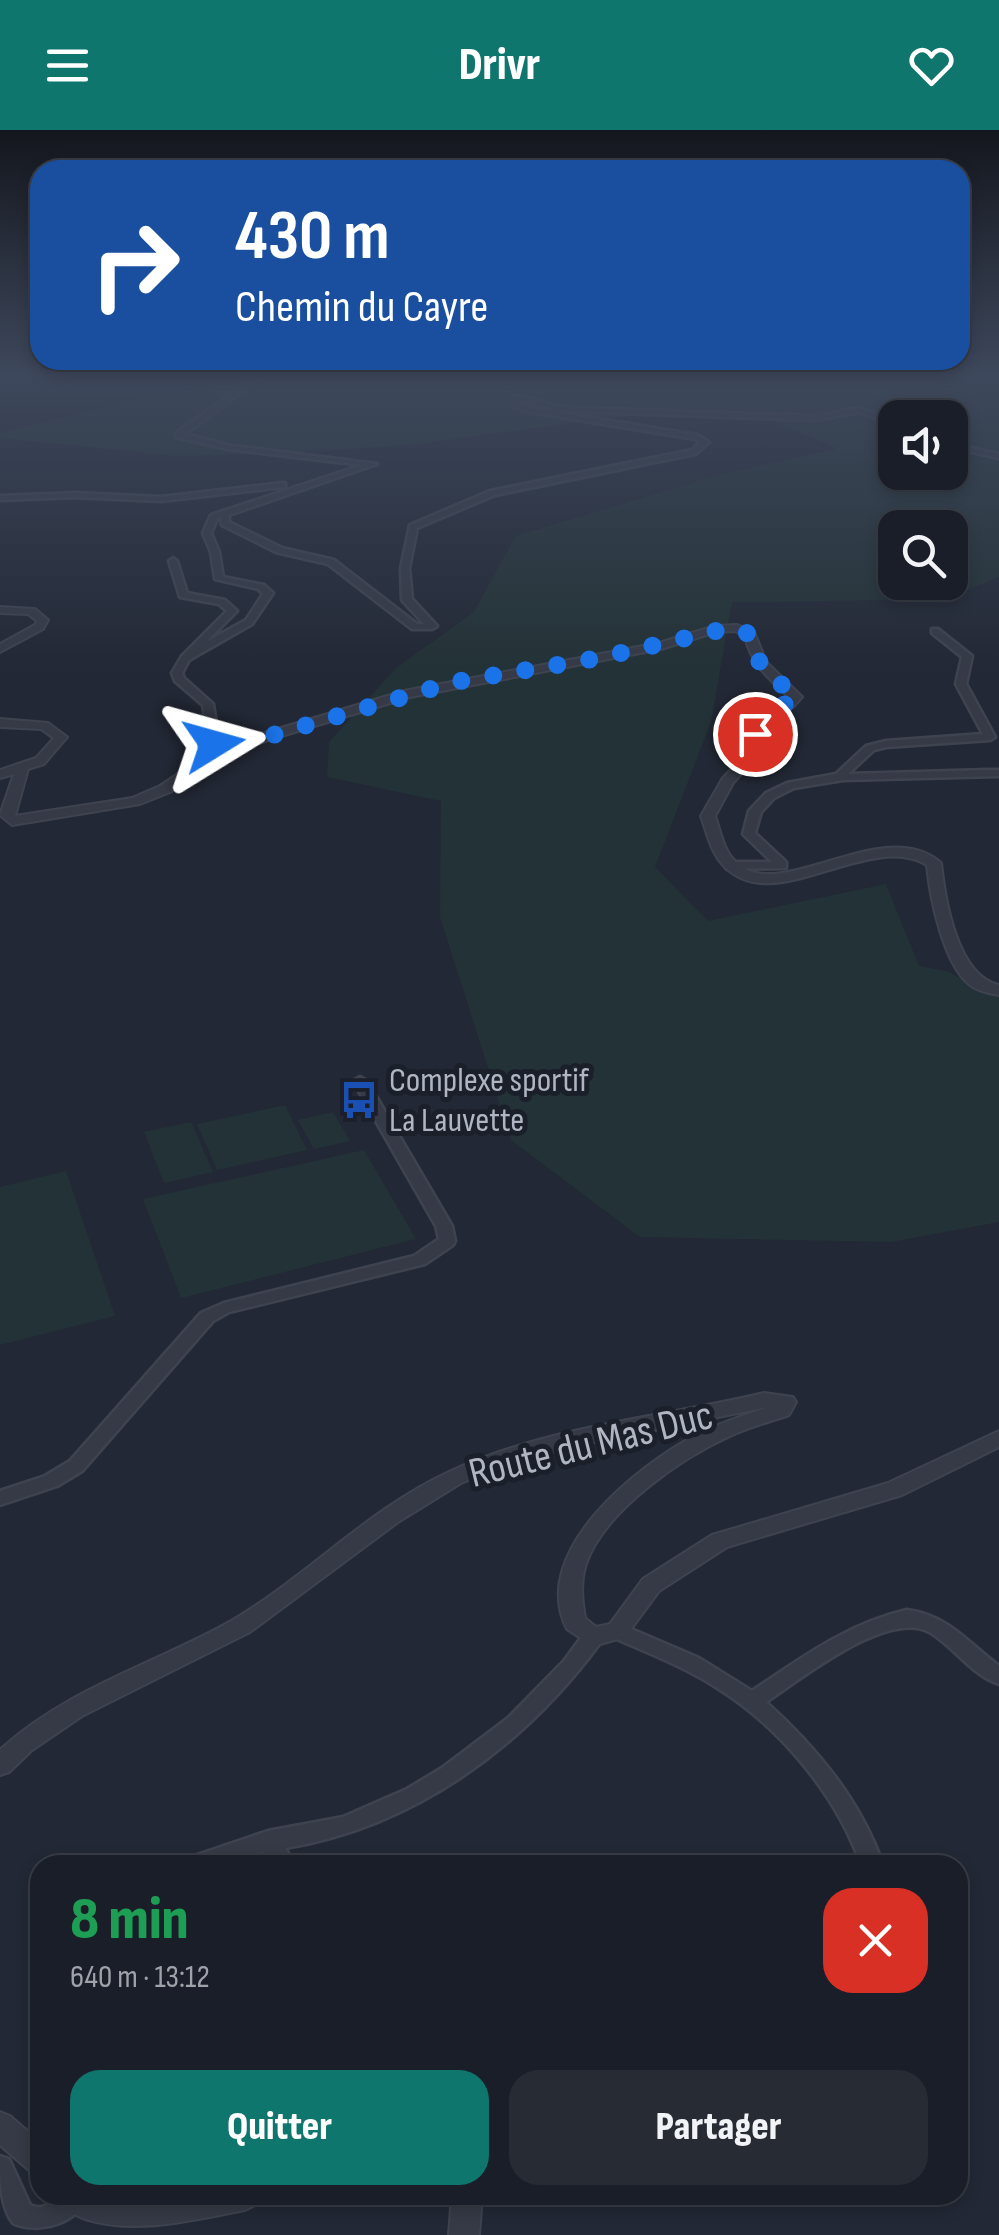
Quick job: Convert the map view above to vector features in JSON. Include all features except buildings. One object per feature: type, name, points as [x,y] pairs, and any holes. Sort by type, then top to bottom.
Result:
[{"type":"street","points":[[0,498],[174,498],[280,485],[328,474]]},
{"type":"street","points":[[185,658],[249,622],[268,593],[261,587],[218,579],[206,528],[214,517],[342,474]]},
{"type":"street","points":[[225,513],[226,523],[260,543],[331,562],[415,627],[424,628],[432,626],[407,600],[405,568],[413,528],[493,493],[585,474]]},
{"type":"street","points":[[173,561],[183,595],[222,602],[232,611],[185,658],[177,673],[179,680],[208,704],[214,744],[222,750]]},
{"type":"street","points":[[0,610],[31,612],[43,620],[39,627],[0,649]]},
{"type":"street","points":[[22,769],[7,816],[12,820],[136,801],[166,789],[222,750],[454,682],[599,658],[729,628],[750,634],[754,658],[765,674],[796,697],[762,719],[755,734],[755,752],[728,780],[708,816],[731,866],[755,877],[776,876],[892,852],[918,851],[934,863],[934,884],[964,969],[982,986],[999,990]]},
{"type":"street","points":[[841,774],[870,748],[886,744],[990,737],[961,684],[966,656],[935,631]]},
{"type":"street","points":[[0,723],[44,726],[59,733],[54,750],[22,769],[0,774]]},
{"type":"street","points":[[731,866],[782,865],[750,834],[750,819],[781,792],[841,774],[999,774]]},
{"type":"street","points":[[0,1498],[52,1481],[76,1466],[207,1317],[224,1308],[419,1260],[442,1248],[447,1241],[444,1226],[365,1089]]},
{"type":"street","name":"Route du Mas Duc","points":[[0,1765],[57,1716],[252,1620],[326,1568],[374,1524],[450,1480],[501,1460],[572,1442],[764,1400],[786,1402],[782,1410],[723,1430],[652,1471],[596,1532],[579,1556],[570,1599],[575,1623],[594,1637]]},
{"type":"street","points":[[227,1855],[268,1841],[344,1826],[430,1788],[484,1752],[594,1637],[617,1630],[651,1585],[696,1552],[772,1524],[895,1488],[999,1438]]},
{"type":"street","points":[[752,1701],[864,1632],[900,1618],[925,1620],[999,1676]]},
{"type":"street","points":[[617,1630],[700,1668],[752,1701],[834,1794],[867,1855]]},
{"type":"street","points":[[268,1841],[277,1855]]},
{"type":"street","points":[[0,2126],[30,2152]]},
{"type":"street","points":[[0,2168],[21,2214],[30,2220],[54,2218],[66,2205]]},
{"type":"street","points":[[92,2205],[117,2216],[155,2214],[197,2205]]},
{"type":"street","points":[[464,2235],[466,2205]]},
{"type":"shaded area","points":[[723,474],[878,474],[878,490],[968,490],[968,474],[999,474],[999,577],[968,590],[968,510],[878,510],[878,600],[902,600],[732,602],[711,722],[655,867],[708,921],[886,884],[919,966],[946,971],[999,997],[999,1222],[891,1242],[640,1237],[511,1140],[440,917],[441,801],[327,777],[329,742],[396,668],[473,613],[516,536]]},
{"type":"shaded area","points":[[285,1105],[307,1150],[217,1170],[197,1124]]},
{"type":"shaded area","points":[[333,1112],[350,1141],[314,1149],[298,1120]]},
{"type":"shaded area","points":[[191,1122],[213,1172],[164,1183],[144,1132]]},
{"type":"shaded area","points":[[364,1150],[416,1239],[181,1298],[143,1199]]},
{"type":"shaded area","points":[[66,1171],[115,1316],[0,1345],[0,1187]]},
{"type":"place","name":"Complexe sportif La Lauvette","points":[[359,1100]]},
{"type":"route","points":[[214,744],[222,750],[358,707],[454,682],[599,658],[729,628],[750,634],[754,658],[765,674],[796,697],[786,708],[762,719],[755,734]]}]
